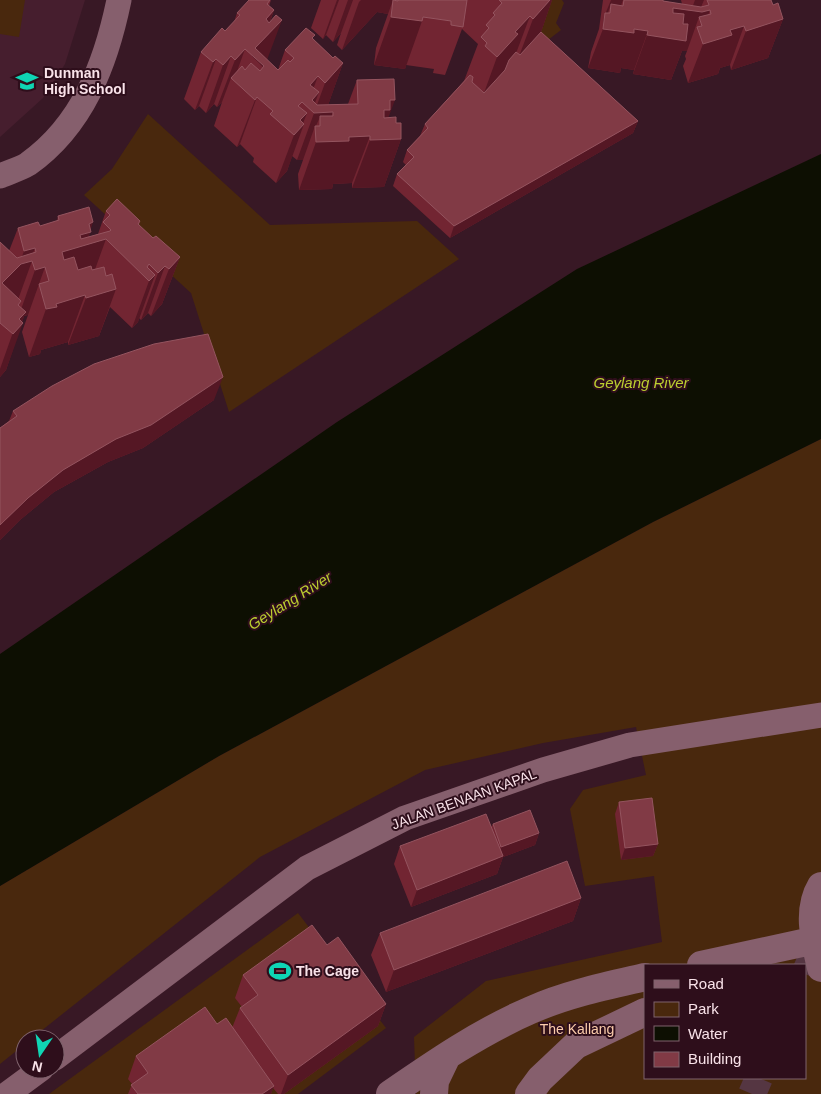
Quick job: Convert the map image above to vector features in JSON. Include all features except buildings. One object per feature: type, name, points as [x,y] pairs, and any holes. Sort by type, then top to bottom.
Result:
[{"type":"street","points":[[0,176],[27,164],[47,147],[65,130],[88,98],[110,44],[119,0]]},
{"type":"street","name":"JALAN BENAAN KAPAL","points":[[65,1050],[307,868],[404,818],[543,770],[630,745],[821,715]]},
{"type":"street","points":[[821,886],[812,914],[818,940],[821,968]]},
{"type":"street","points":[[706,964],[818,940]]},
{"type":"street","points":[[806,979],[821,976]]},
{"type":"street","points":[[390,1094],[466,1043],[531,1010],[588,989],[644,977]]},
{"type":"street","points":[[530,1094],[540,1079],[576,1045],[644,1012]]},
{"type":"street","points":[[434,1094],[435,1081],[447,1056]]},
{"type":"street","points":[[8,1094],[28,1079]]},
{"type":"shaded area","name":"Dunman High School","points":[[0,0],[85,0],[65,64],[43,98],[0,137]]},
{"type":"green space","points":[[0,0],[25,0],[19,37],[0,34]]},
{"type":"green space","points":[[510,0],[562,0],[564,3],[556,23],[561,30],[548,40]]},
{"type":"green space","points":[[148,114],[270,225],[417,221],[459,259],[229,412],[191,293],[84,195],[112,169]]},
{"type":"green space","name":"The Kallang","points":[[821,439],[821,1094],[416,1094],[414,1037],[486,981],[662,942],[654,876],[585,886],[570,809],[583,790],[646,775],[636,727],[543,743],[425,770],[260,857],[44,1029],[15,1029],[15,1052],[0,1064],[0,886],[219,756],[653,522]]},
{"type":"green space","name":"The Cage","points":[[298,913],[386,1028],[298,1094],[49,1094]]},
{"type":"water","name":"Geylang River","points":[[821,154],[821,439],[653,522],[219,756],[0,886],[0,654],[337,422],[577,269]]},
{"type":"tunnel","points":[[806,972],[821,937]]},
{"type":"tunnel","points":[[752,1094],[759,1079]]},
{"type":"place","name":"Dunman High School","points":[[27,81]]},
{"type":"place","name":"The Cage","points":[[280,971]]}]
